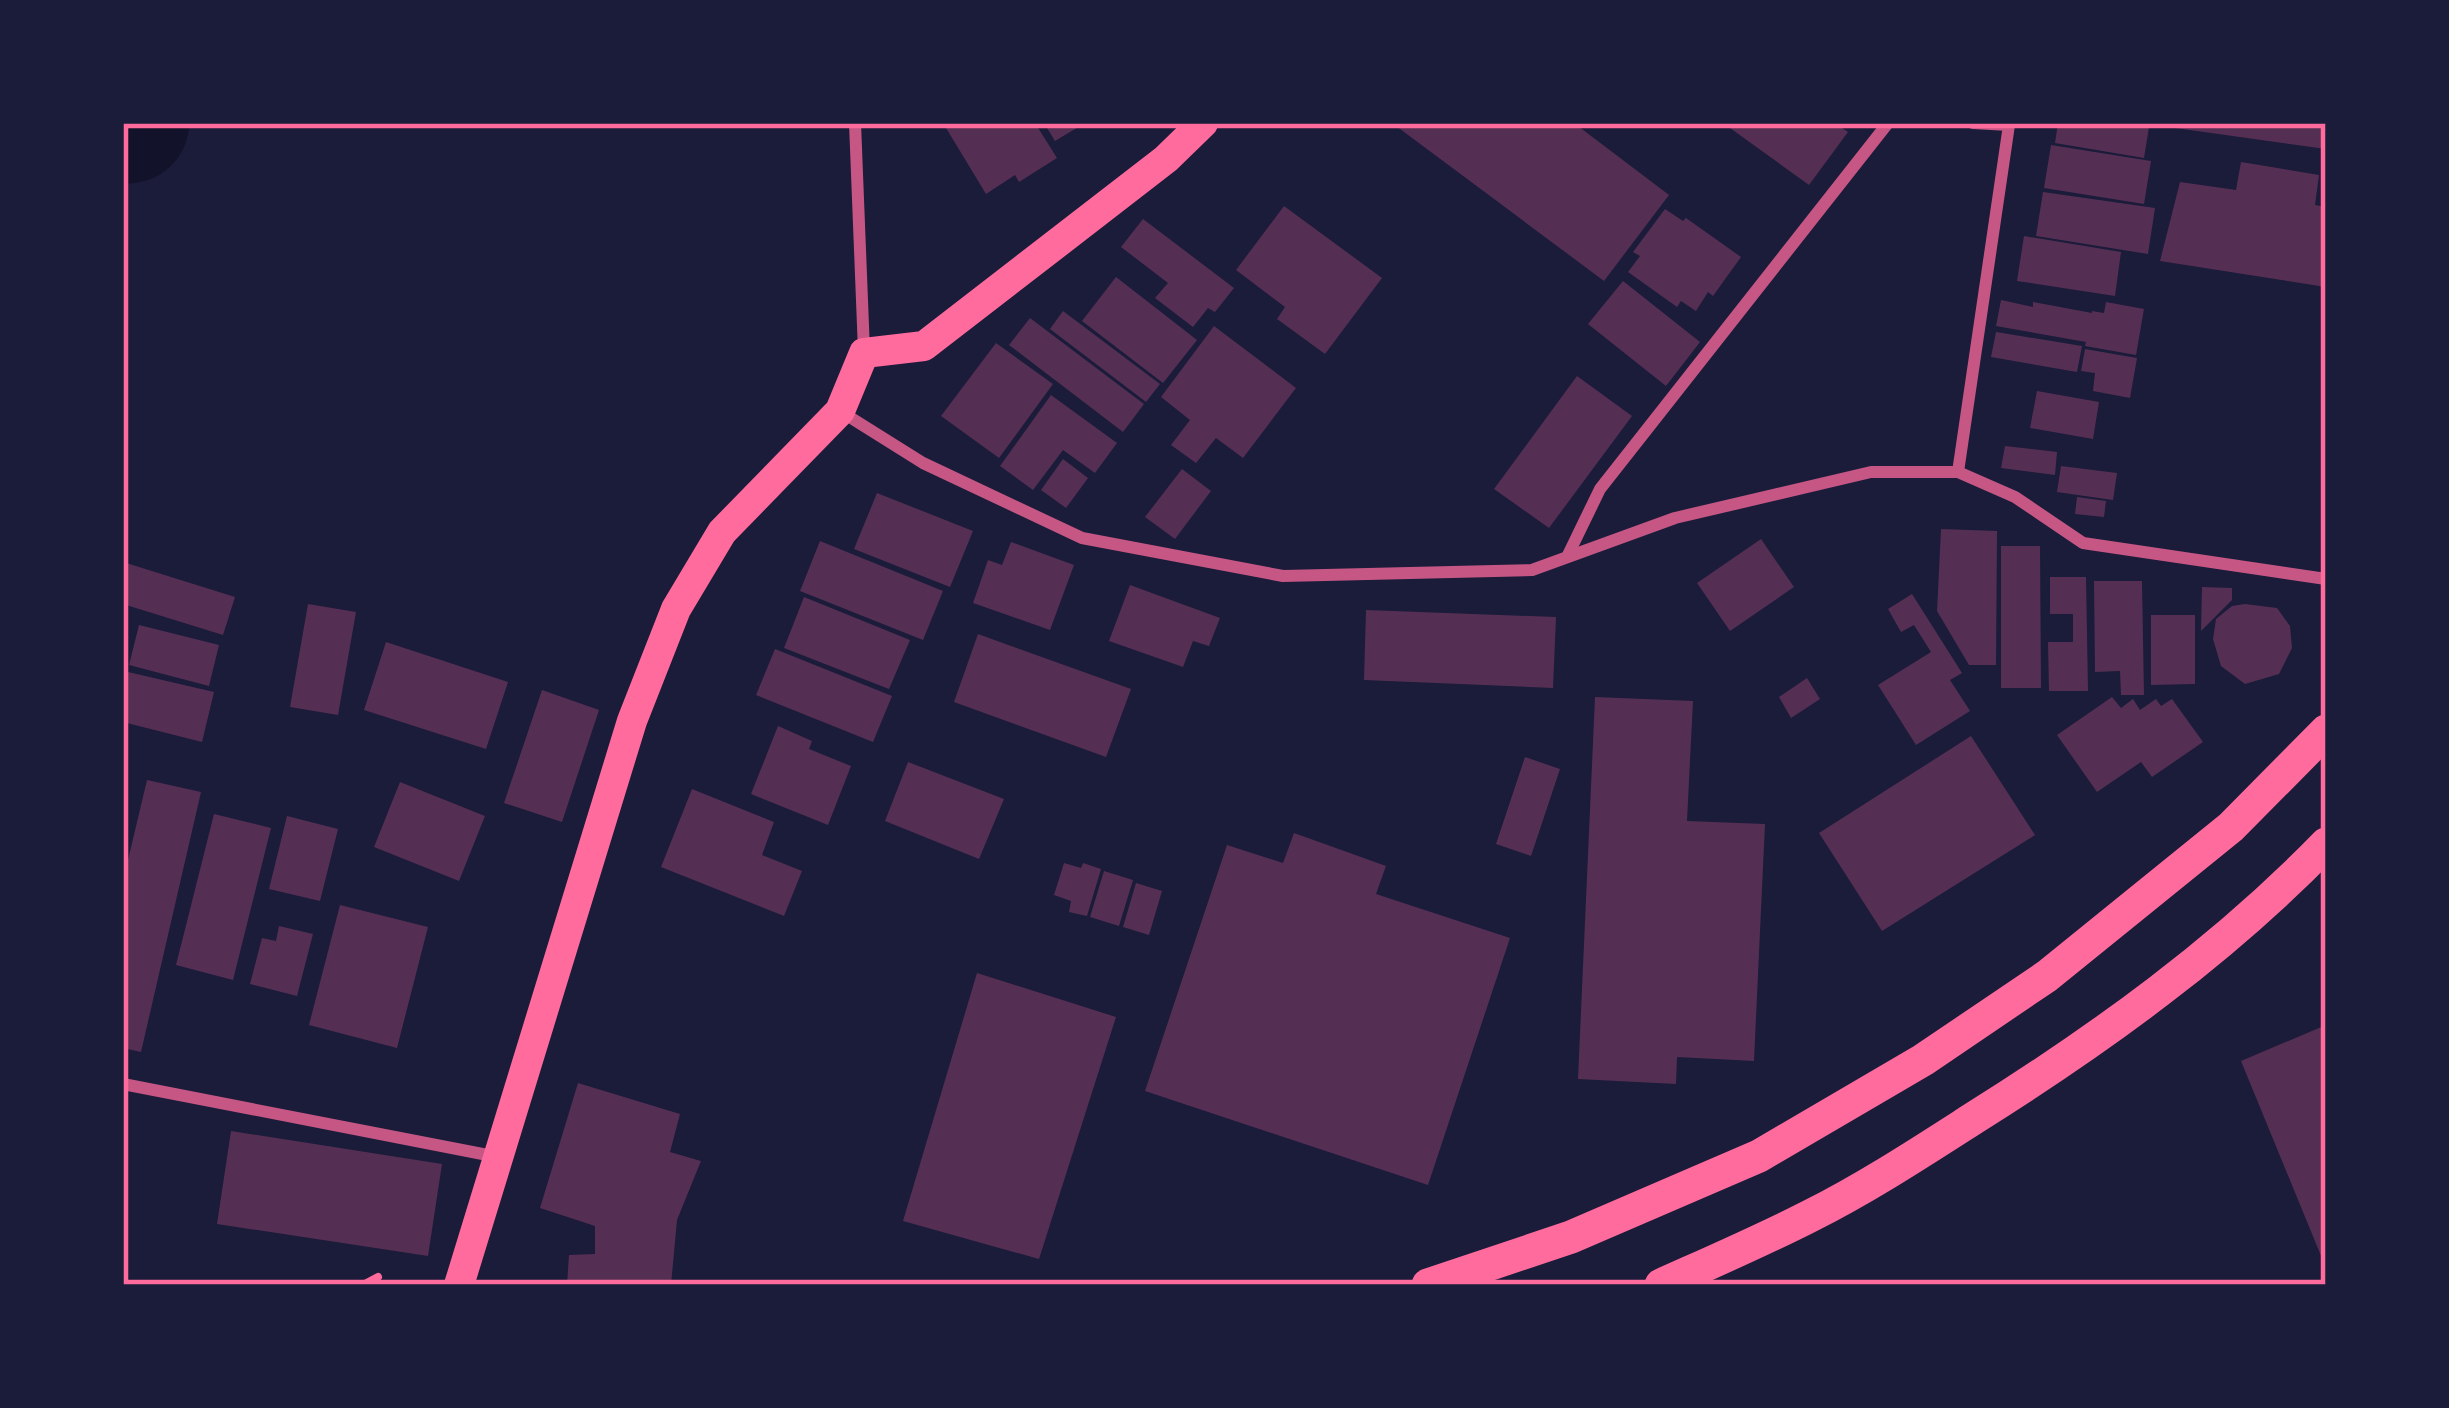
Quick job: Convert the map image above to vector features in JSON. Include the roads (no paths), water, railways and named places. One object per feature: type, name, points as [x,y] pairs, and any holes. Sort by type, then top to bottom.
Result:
[{"type":"highway","points":[[1428,1285],[1571,1237],[1759,1156],[1923,1060],[2048,976],[2230,827],[2326,731]]},
{"type":"highway","points":[[1660,1285],[1812,1215],[2051,1070],[2186,972],[2326,844]]},
{"type":"main road","points":[[459,1285],[632,721],[676,609],[722,532],[840,411],[864,353],[924,346],[1166,159],[1203,123]]},
{"type":"street","points":[[855,123],[864,353]]},
{"type":"street","points":[[1568,555],[1600,489],[1888,123]]},
{"type":"street","points":[[1958,472],[2009,125],[1973,123]]},
{"type":"street","points":[[840,411],[923,464],[1082,538],[1283,576],[1532,570],[1675,518],[1870,472],[1958,472],[2015,497],[2083,543],[2326,579]]},
{"type":"street","points":[[123,1084],[499,1157]]},
{"type":"waterway","points":[[123,124],[129,123]]}]
